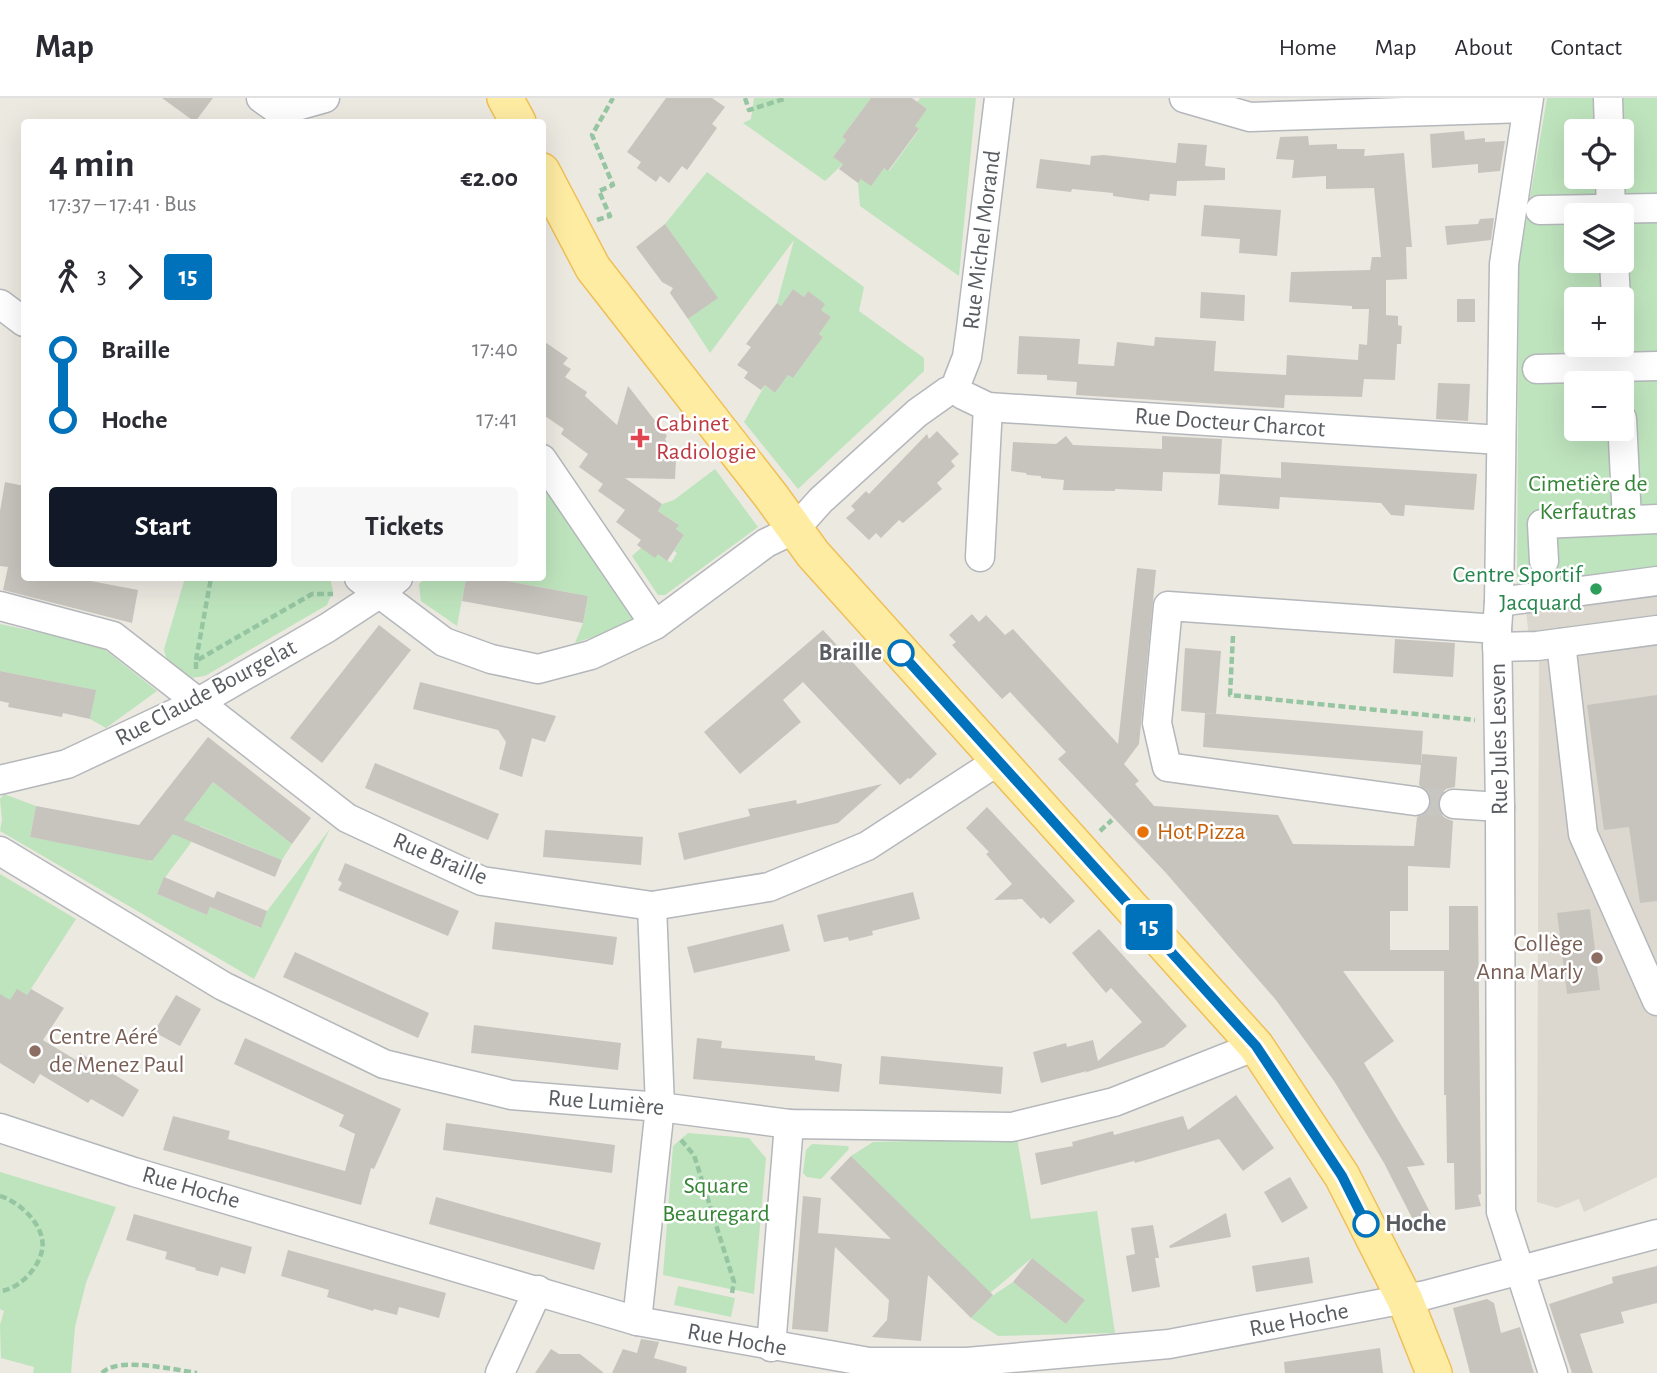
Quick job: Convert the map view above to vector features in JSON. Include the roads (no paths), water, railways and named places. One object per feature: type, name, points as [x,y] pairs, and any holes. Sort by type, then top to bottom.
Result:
[{"type":"main road","points":[[505,98],[516,119]]},
{"type":"main road","points":[[546,178],[593,268],[813,554],[1256,1046],[1342,1176],[1405,1300],[1434,1373]]},
{"type":"street","points":[[261,98],[279,111],[325,98]]},
{"type":"street","name":"Rue Michel Morand","points":[[956,388],[967,357],[970,337],[999,98]]},
{"type":"street","points":[[1184,98],[1234,105],[1250,117],[1528,103]]},
{"type":"street","points":[[1608,98],[1609,119]]},
{"type":"street","name":"Rue Jules Lesven","points":[[1528,103],[1504,264],[1498,626],[1501,1212],[1553,1373]]},
{"type":"street","points":[[1634,210],[1657,208]]},
{"type":"street","points":[[1540,210],[1564,211]]},
{"type":"street","points":[[0,304],[21,320]]},
{"type":"street","points":[[1537,369],[1657,366]]},
{"type":"street","points":[[379,583],[444,642],[491,659],[538,669],[592,655],[655,625],[765,543],[795,529],[821,500],[917,413],[956,388]]},
{"type":"street","name":"Rue Docteur Charcot","points":[[956,388],[988,407],[1501,440]]},
{"type":"street","points":[[980,557],[988,407]]},
{"type":"street","points":[[1623,441],[1627,520]]},
{"type":"street","points":[[546,465],[655,625]]},
{"type":"street","points":[[1544,561],[1542,524],[1657,519]]},
{"type":"street","points":[[1415,801],[1167,767],[1157,723],[1168,606],[1498,626],[1657,581]]},
{"type":"street","name":"Rue Claude Bourgelat","points":[[0,780],[67,764],[197,703],[327,628],[379,583]]},
{"type":"street","name":"Rue Braille","points":[[0,606],[113,636],[347,818],[482,881],[652,906],[769,887],[866,846],[998,761]]},
{"type":"street","points":[[1498,626],[1537,646],[1657,630]]},
{"type":"street","points":[[1561,643],[1583,834],[1657,1001]]},
{"type":"street","points":[[1454,804],[1500,807]]},
{"type":"street","name":"Rue Lumière","points":[[0,851],[223,986],[384,1064],[511,1094],[660,1107],[789,1124],[1012,1127],[1114,1102],[1256,1046]]},
{"type":"street","points":[[637,1321],[660,1107],[652,906]]},
{"type":"street","points":[[771,1346],[789,1124]]},
{"type":"street","name":"Rue Hoche","points":[[0,1128],[134,1172],[637,1321],[771,1346],[868,1368],[1169,1344],[1405,1300],[1657,1234]]},
{"type":"street","points":[[500,1373],[538,1290]]},
{"type":"tunnel","points":[[1415,801],[1454,804]]},
{"type":"place","name":"Cabinet Radiologie","points":[[640,438]]},
{"type":"place","name":"Centre Sportif Jacquard","points":[[1596,589]]},
{"type":"place","name":"Braille","points":[[901,653]]},
{"type":"place","name":"Hot Pizza","points":[[1143,832]]},
{"type":"place","name":"Collège Anna Marly","points":[[1597,958]]},
{"type":"place","name":"Centre Aéré de Menez Paul","points":[[35,1051]]},
{"type":"place","name":"Hoche","points":[[1366,1224]]},
{"type":"park label","name":"Cimetière de Kerfautras","points":[[1588,498]]},
{"type":"park label","name":"Square Beauregard","points":[[716,1200]]}]
